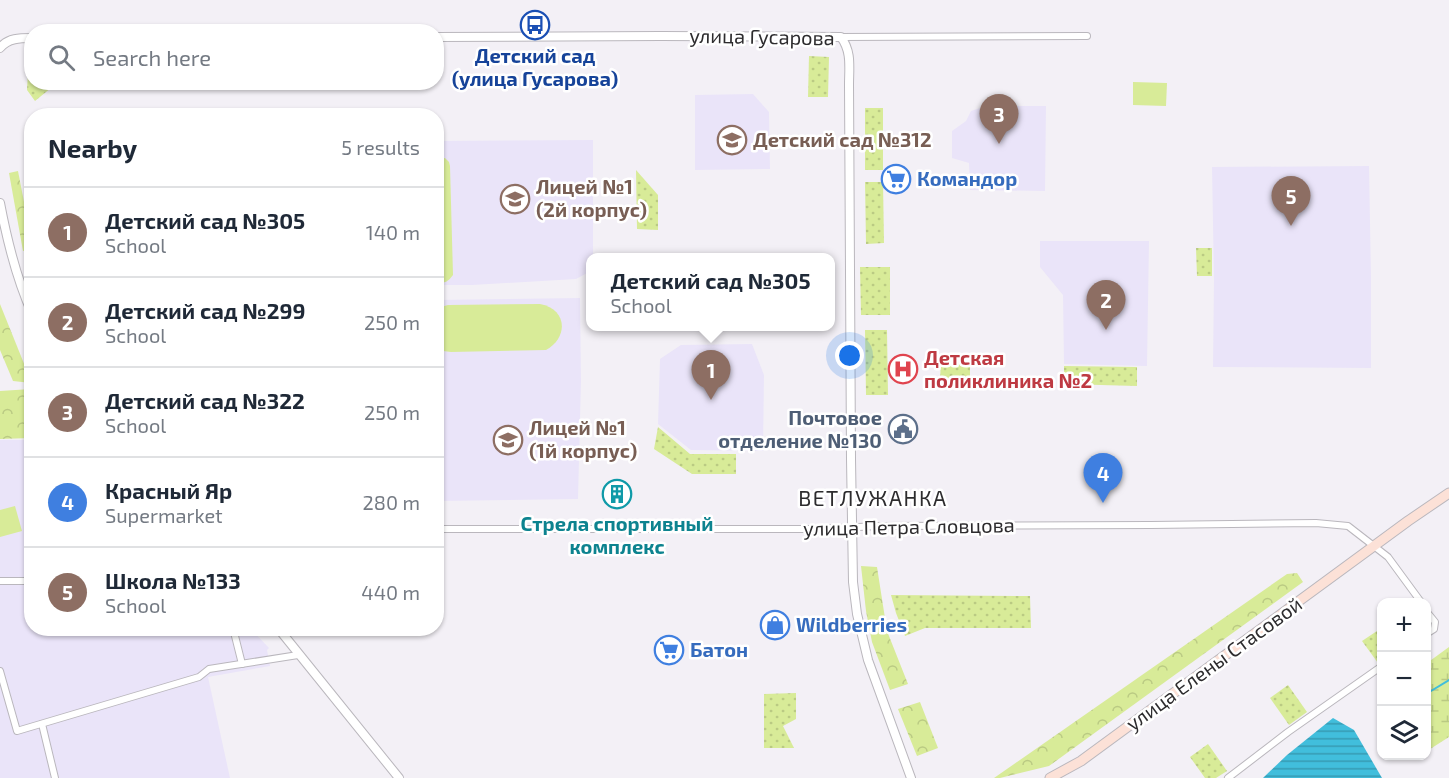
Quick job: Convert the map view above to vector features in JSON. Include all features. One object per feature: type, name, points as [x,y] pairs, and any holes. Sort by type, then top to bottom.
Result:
[{"type":"main road","points":[[1375,546],[1449,493]]},
{"type":"main road","name":"улица Елены Стасовой","points":[[1050,778],[1081,761],[1375,546]]},
{"type":"street","name":"улица Гусарова","points":[[444,37],[1087,36]]},
{"type":"street","points":[[841,38],[849,51],[853,582],[868,660],[911,778]]},
{"type":"street","points":[[0,48],[9,40],[24,39]]},
{"type":"street","points":[[0,203],[5,233],[24,292]]},
{"type":"street","name":"улица Петра Словцова","points":[[444,529],[1348,525],[1388,557],[1417,598]]},
{"type":"street","points":[[0,581],[24,581]]},
{"type":"street","points":[[1431,617],[1435,622],[1434,629],[1431,631]]},
{"type":"street","points":[[235,636],[242,664]]},
{"type":"street","points":[[284,636],[399,778]]},
{"type":"street","points":[[0,671],[17,731],[200,677],[209,669],[298,655]]},
{"type":"street","points":[[1228,778],[1288,732],[1377,670]]},
{"type":"street","points":[[42,724],[55,778]]},
{"type":"shaded area","name":"Детский сад №312","points":[[753,94],[769,112],[770,169],[695,170],[695,95]]},
{"type":"shaded area","points":[[986,106],[1046,106],[1045,191],[970,190],[969,163],[952,158],[952,131],[966,121],[971,111]]},
{"type":"shaded area","name":"Лицей №1 (2й корпус)","points":[[593,140],[593,253],[586,253],[586,274],[576,279],[444,285],[444,141]]},
{"type":"shaded area","points":[[1369,166],[1371,368],[1213,367],[1212,167]]},
{"type":"shaded area","points":[[1040,241],[1149,241],[1147,366],[1064,364],[1063,295],[1040,267]]},
{"type":"shaded area","name":"Лицей №1 (1й корпус)","points":[[580,298],[581,381],[578,499],[444,501],[444,300]]},
{"type":"shaded area","points":[[752,344],[764,375],[763,451],[691,450],[658,424],[660,359],[681,345]]},
{"type":"shaded area","points":[[0,440],[24,440],[24,636],[258,636],[269,648],[267,650],[270,666],[208,677],[230,778],[0,778]]},
{"type":"green space","points":[[809,56],[829,57],[828,97],[808,97]]},
{"type":"green space","points":[[1133,82],[1167,83],[1166,106],[1133,105]]},
{"type":"green space","points":[[27,90],[48,90],[35,101]]},
{"type":"green space","points":[[865,108],[883,108],[883,170],[865,170]]},
{"type":"green space","points":[[444,158],[450,166],[453,275],[444,282]]},
{"type":"green space","points":[[636,170],[658,195],[658,230],[637,229]]},
{"type":"green space","points":[[18,171],[24,202],[24,251],[23,251],[9,173]]},
{"type":"green space","points":[[865,182],[883,182],[884,243],[866,244]]},
{"type":"green space","points":[[1196,248],[1212,248],[1212,276],[1197,276]]},
{"type":"green space","points":[[860,267],[890,267],[890,315],[861,315]]},
{"type":"green space","points":[[0,304],[24,364],[24,382],[13,381],[0,350]]},
{"type":"green space","points":[[540,304],[556,311],[562,324],[561,331],[559,338],[546,350],[444,351],[444,306]]},
{"type":"green space","points":[[865,330],[887,330],[888,395],[866,395]]},
{"type":"green space","points":[[941,359],[970,360],[970,382],[940,381]]},
{"type":"green space","points":[[1064,366],[1137,367],[1137,386],[1064,384]]},
{"type":"green space","points":[[24,389],[24,438],[0,439],[0,391]]},
{"type":"green space","points":[[658,427],[690,454],[736,454],[736,474],[692,474],[654,449]]},
{"type":"green space","points":[[15,506],[22,531],[0,537],[0,510]]},
{"type":"green space","points":[[861,566],[877,567],[887,631],[908,684],[890,690],[872,642]]},
{"type":"green space","points":[[1297,573],[1303,582],[1049,766],[994,778],[1287,574]]},
{"type":"green space","points":[[891,595],[1030,596],[1031,628],[925,628],[905,636]]},
{"type":"green space","points":[[1377,631],[1377,662],[1362,641]]},
{"type":"green space","points":[[1449,647],[1449,737],[1431,748],[1431,706],[1431,660]]},
{"type":"green space","points":[[1288,685],[1307,712],[1289,725],[1270,698]]},
{"type":"green space","points":[[796,693],[796,719],[783,726],[794,748],[764,748],[764,694]]},
{"type":"green space","points":[[920,702],[938,748],[917,756],[898,709]]},
{"type":"green space","points":[[1208,744],[1227,771],[1216,778],[1205,778],[1190,757]]},
{"type":"water","points":[[1333,718],[1354,730],[1382,778],[1263,778],[1287,755]]},
{"type":"waterway","points":[[1431,691],[1449,680]]},
{"type":"place","name":"Детский сад (улица Гусарова)","points":[[535,25]]},
{"type":"place","name":"Детский сад №312","points":[[732,140]]},
{"type":"place","name":"Детский сад №322","points":[[999,144]]},
{"type":"place","name":"Командор","points":[[896,179]]},
{"type":"place","name":"Лицей №1 (2й корпус)","points":[[515,199]]},
{"type":"place","name":"Школа №133","points":[[1291,226]]},
{"type":"place","name":"Детский сад №299","points":[[1106,330]]},
{"type":"place","name":"Детская поликлиника №2","points":[[903,369]]},
{"type":"place","name":"Детский сад №305","points":[[711,400]]},
{"type":"place","name":"Почтовое отделение №130","points":[[903,429]]},
{"type":"place","name":"Лицей №1 (1й корпус)","points":[[508,440]]},
{"type":"place","name":"Стрела спортивный комплекс","points":[[617,494]]},
{"type":"place","name":"Красный Яр","points":[[1103,503]]},
{"type":"place","name":"Wildberries","points":[[775,625]]},
{"type":"place","name":"Батон","points":[[669,650]]},
{"type":"district","name":"ВЕТЛУЖАНКА","points":[[873,499]]}]
